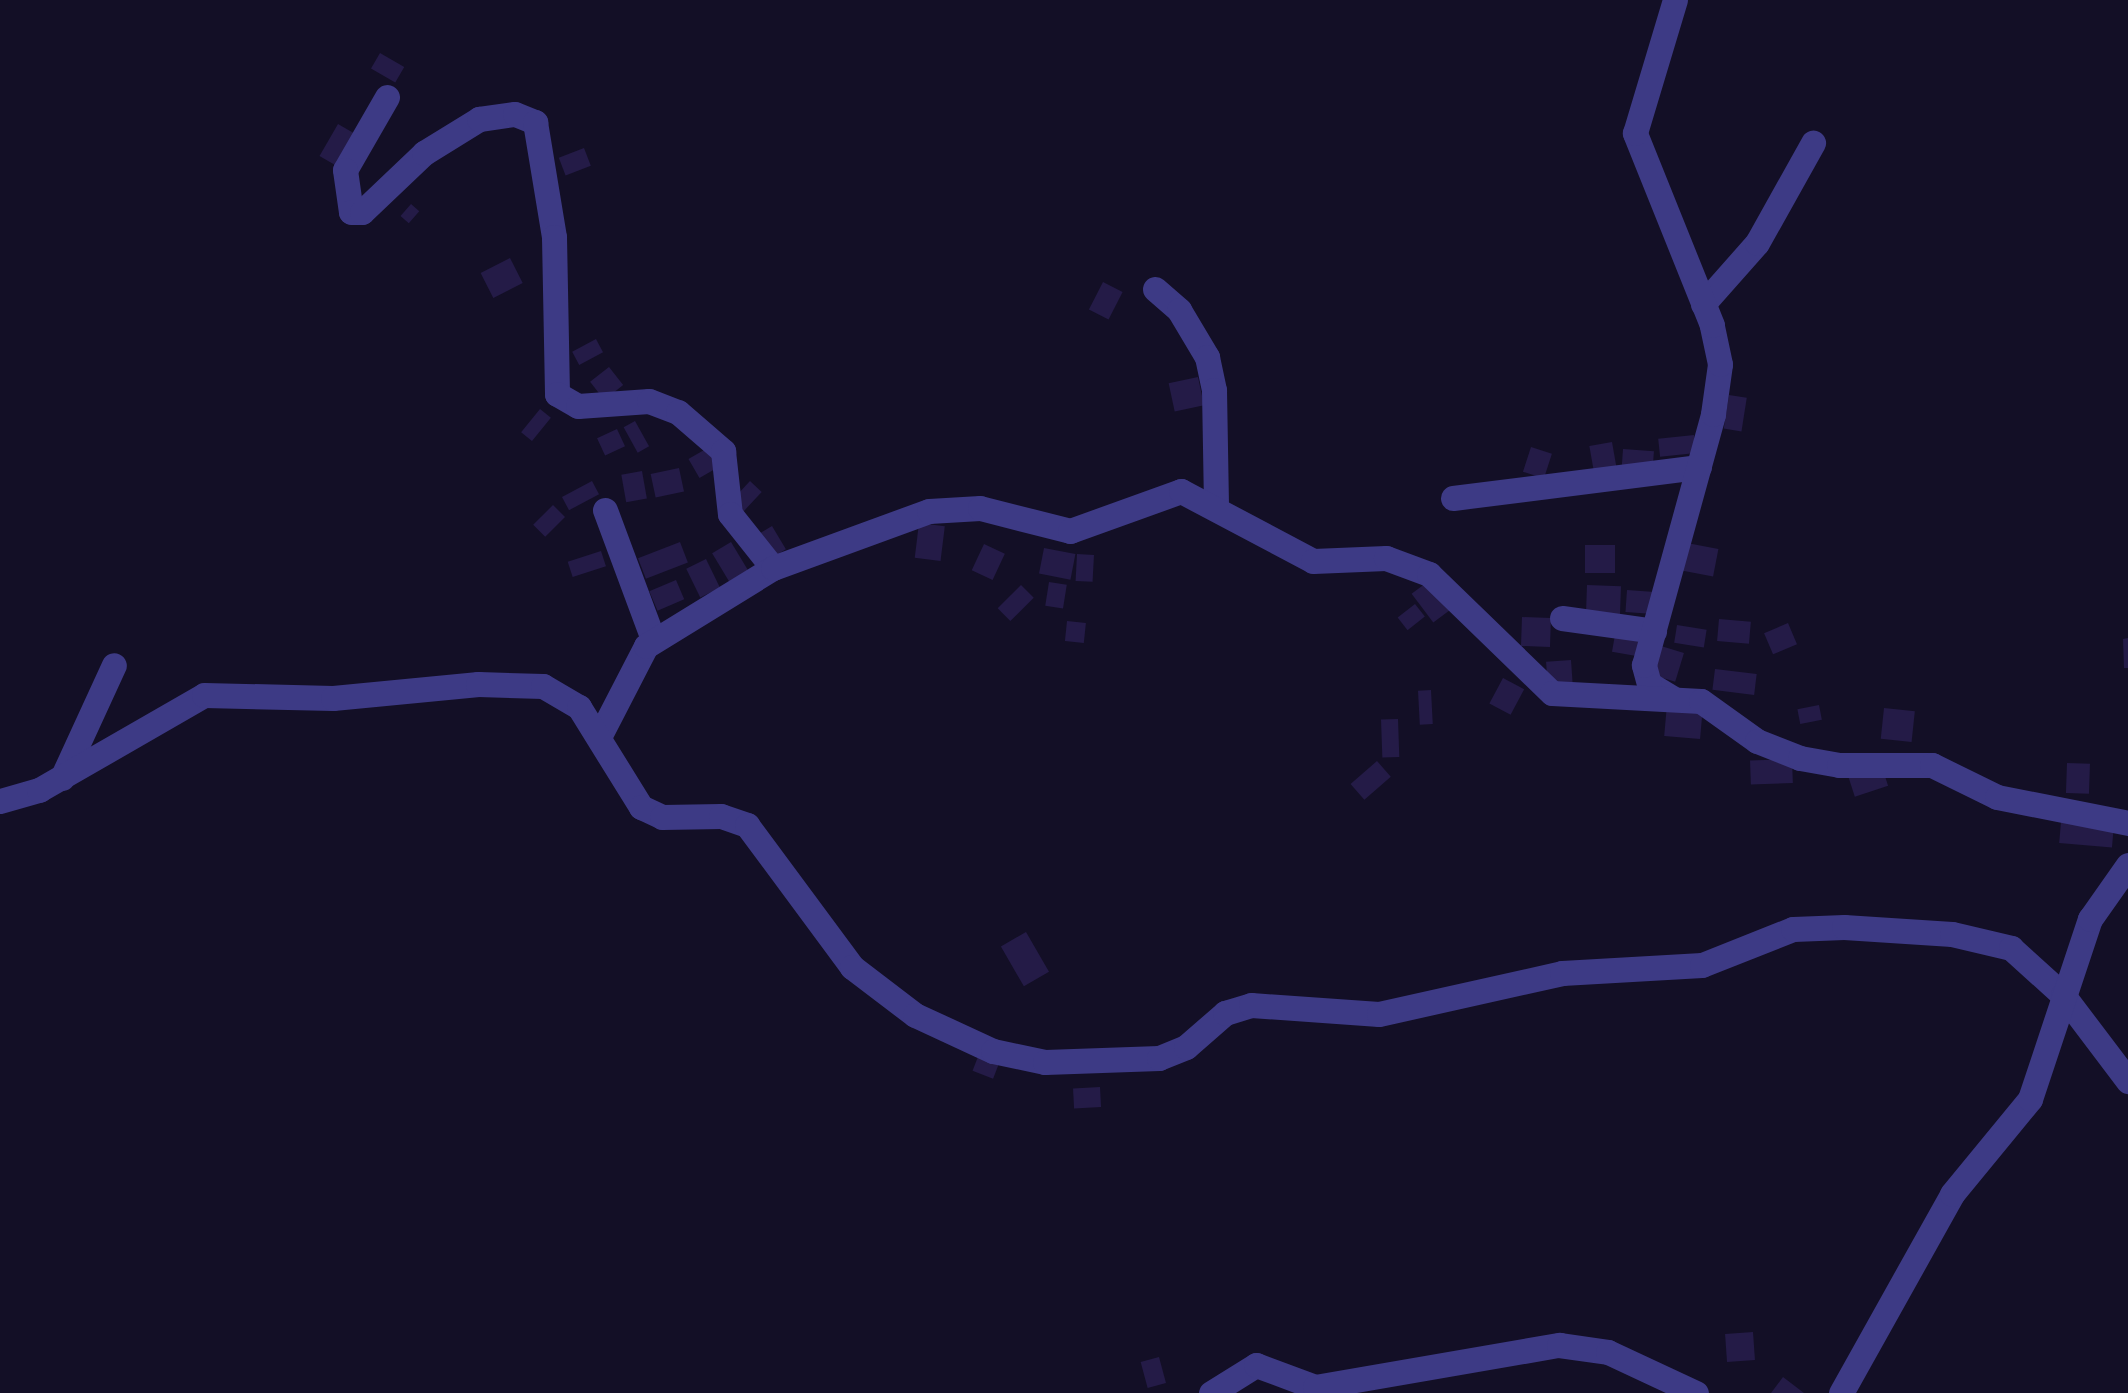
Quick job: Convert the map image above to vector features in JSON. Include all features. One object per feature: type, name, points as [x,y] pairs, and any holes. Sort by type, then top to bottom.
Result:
[{"type":"street","points":[[1674,699],[1651,686],[1644,672],[1720,378],[1703,304],[1635,134],[1676,0]]},
{"type":"street","points":[[387,97],[345,170],[351,212],[362,212],[403,170],[478,119],[515,114],[535,122],[554,237],[557,394],[571,405],[649,401],[678,412],[724,451],[730,514],[773,568]]},
{"type":"street","points":[[1703,304],[1758,243],[1813,143]]},
{"type":"street","points":[[1155,289],[1179,310],[1207,357],[1214,390],[1216,505]]},
{"type":"street","points":[[1453,498],[1698,468]]},
{"type":"street","points":[[600,736],[632,666],[653,639],[773,568],[943,509],[980,508],[1070,531],[1174,492],[1216,505],[1313,561],[1386,558],[1429,574],[1552,693],[1707,703],[1757,740],[1800,758],[1839,766],[1932,765],[1996,797],[2128,822]]},
{"type":"street","points":[[605,510],[653,639]]},
{"type":"street","points":[[1562,618],[1654,631]]},
{"type":"street","points":[[62,778],[114,665]]},
{"type":"street","points":[[0,801],[62,778],[181,702],[222,693],[333,698],[532,684],[568,698],[600,736],[632,797],[646,810],[675,818],[721,816],[752,830],[837,949],[882,993],[944,1032],[1027,1059],[1159,1058],[1186,1047],[1225,1013],[1250,1004],[1394,1012],[1562,973],[1702,965],[1802,927],[1927,931],[1996,942],[2021,953],[2062,995],[2128,1081]]},
{"type":"street","points":[[1841,1393],[1952,1194],[2030,1099],[2062,995],[2097,906],[2128,865]]},
{"type":"street","points":[[1211,1393],[1256,1365],[1315,1387],[1559,1345],[1608,1352],[1696,1393]]},
{"type":"building","points":[[380,53],[404,67],[395,83],[371,69]]},
{"type":"building","points":[[338,124],[355,134],[337,166],[320,156]]},
{"type":"building","points":[[584,148],[591,166],[566,175],[559,158]]},
{"type":"building","points":[[411,204],[419,211],[409,223],[401,216]]},
{"type":"building","points":[[510,258],[523,283],[493,298],[481,273]]},
{"type":"building","points":[[1103,282],[1123,292],[1109,320],[1089,310]]},
{"type":"building","points":[[596,339],[603,352],[579,365],[572,352]]},
{"type":"building","points":[[609,367],[623,385],[604,400],[590,382]]},
{"type":"building","points":[[1198,377],[1204,405],[1175,412],[1169,383]]},
{"type":"building","points":[[1729,395],[1747,398],[1741,431],[1724,429]]},
{"type":"building","points":[[540,409],[551,418],[532,441],[521,432]]},
{"type":"building","points":[[635,421],[649,446],[638,453],[624,427]]},
{"type":"building","points":[[617,429],[625,446],[605,456],[597,438]]},
{"type":"building","points":[[1694,435],[1696,453],[1660,457],[1658,439]]},
{"type":"building","points":[[1612,442],[1617,471],[1594,475],[1589,446]]},
{"type":"building","points":[[711,446],[722,465],[699,478],[688,459]]},
{"type":"building","points":[[1531,447],[1552,454],[1544,479],[1523,472]]},
{"type":"building","points":[[1623,449],[1654,451],[1653,471],[1622,469]]},
{"type":"building","points":[[679,468],[684,491],[656,498],[651,474]]},
{"type":"building","points":[[642,471],[647,499],[626,502],[621,475]]},
{"type":"building","points":[[592,481],[599,494],[569,510],[562,497]]},
{"type":"building","points":[[750,481],[762,492],[743,512],[731,501]]},
{"type":"building","points":[[553,505],[565,517],[545,537],[533,525]]},
{"type":"building","points":[[919,523],[945,526],[941,561],[915,558]]},
{"type":"building","points":[[772,526],[786,549],[771,558],[757,535]]},
{"type":"building","points":[[680,542],[688,563],[646,579],[638,558]]},
{"type":"building","points":[[731,542],[748,570],[729,582],[712,553]]},
{"type":"building","points":[[1687,543],[1718,549],[1713,577],[1682,570]]},
{"type":"building","points":[[984,544],[1005,554],[993,580],[972,570]]},
{"type":"building","points":[[1585,545],[1615,545],[1615,573],[1585,573]]},
{"type":"building","points":[[1044,548],[1075,554],[1070,580],[1039,574]]},
{"type":"building","points":[[601,551],[606,566],[573,577],[568,562]]},
{"type":"building","points":[[1077,554],[1094,555],[1093,582],[1076,581]]},
{"type":"building","points":[[706,559],[720,588],[700,597],[686,569]]},
{"type":"building","points":[[676,580],[684,599],[658,611],[649,591]]},
{"type":"building","points":[[1430,580],[1452,609],[1433,623],[1412,594]]},
{"type":"building","points":[[1049,582],[1067,585],[1063,609],[1045,606]]},
{"type":"building","points":[[1021,585],[1034,598],[1010,621],[998,608]]},
{"type":"building","points":[[1587,585],[1621,586],[1620,617],[1586,616]]},
{"type":"building","points":[[1627,590],[1655,592],[1653,614],[1625,612]]},
{"type":"building","points":[[1415,604],[1425,617],[1408,630],[1398,618]]},
{"type":"building","points":[[1522,617],[1551,618],[1550,647],[1521,646]]},
{"type":"building","points":[[1719,619],[1751,622],[1749,644],[1717,641]]},
{"type":"building","points":[[1067,621],[1086,623],[1084,643],[1065,641]]},
{"type":"building","points":[[1788,623],[1797,644],[1773,654],[1764,633]]},
{"type":"building","points":[[1677,625],[1707,630],[1704,647],[1674,643]]},
{"type":"building","points":[[1616,629],[1645,634],[1641,657],[1612,652]]},
{"type":"building","points":[[2128,638],[2128,668],[2124,668],[2123,639]]},
{"type":"building","points":[[1661,646],[1684,653],[1675,682],[1652,675]]},
{"type":"building","points":[[1571,660],[1573,687],[1548,689],[1546,662]]},
{"type":"building","points":[[1715,669],[1757,674],[1754,695],[1712,690]]},
{"type":"building","points":[[1503,678],[1524,689],[1511,715],[1489,704]]},
{"type":"building","points":[[1431,690],[1433,724],[1420,725],[1418,691]]},
{"type":"building","points":[[1667,704],[1703,707],[1700,739],[1664,736]]},
{"type":"building","points":[[1819,705],[1822,720],[1800,724],[1797,709]]},
{"type":"building","points":[[1884,708],[1915,711],[1912,742],[1881,739]]},
{"type":"building","points":[[1398,719],[1399,757],[1382,758],[1381,720]]},
{"type":"building","points":[[1792,759],[1793,783],[1751,784],[1750,760]]},
{"type":"building","points":[[1377,761],[1391,777],[1364,800],[1351,784]]},
{"type":"building","points":[[2067,763],[2090,764],[2089,794],[2066,793]]},
{"type":"building","points":[[1881,764],[1888,786],[1855,797],[1848,775]]},
{"type":"building","points":[[2061,822],[2114,827],[2112,848],[2059,843]]},
{"type":"building","points":[[1026,932],[1049,972],[1024,986],[1001,946]]},
{"type":"building","points":[[979,1054],[1000,1062],[993,1079],[973,1071]]},
{"type":"building","points":[[1100,1087],[1101,1107],[1074,1108],[1073,1088]]},
{"type":"building","points":[[1753,1332],[1755,1360],[1727,1362],[1725,1334]]},
{"type":"building","points":[[1159,1357],[1166,1383],[1148,1388],[1141,1362]]},
{"type":"building","points":[[1783,1377],[1804,1393],[1771,1393]]}]
